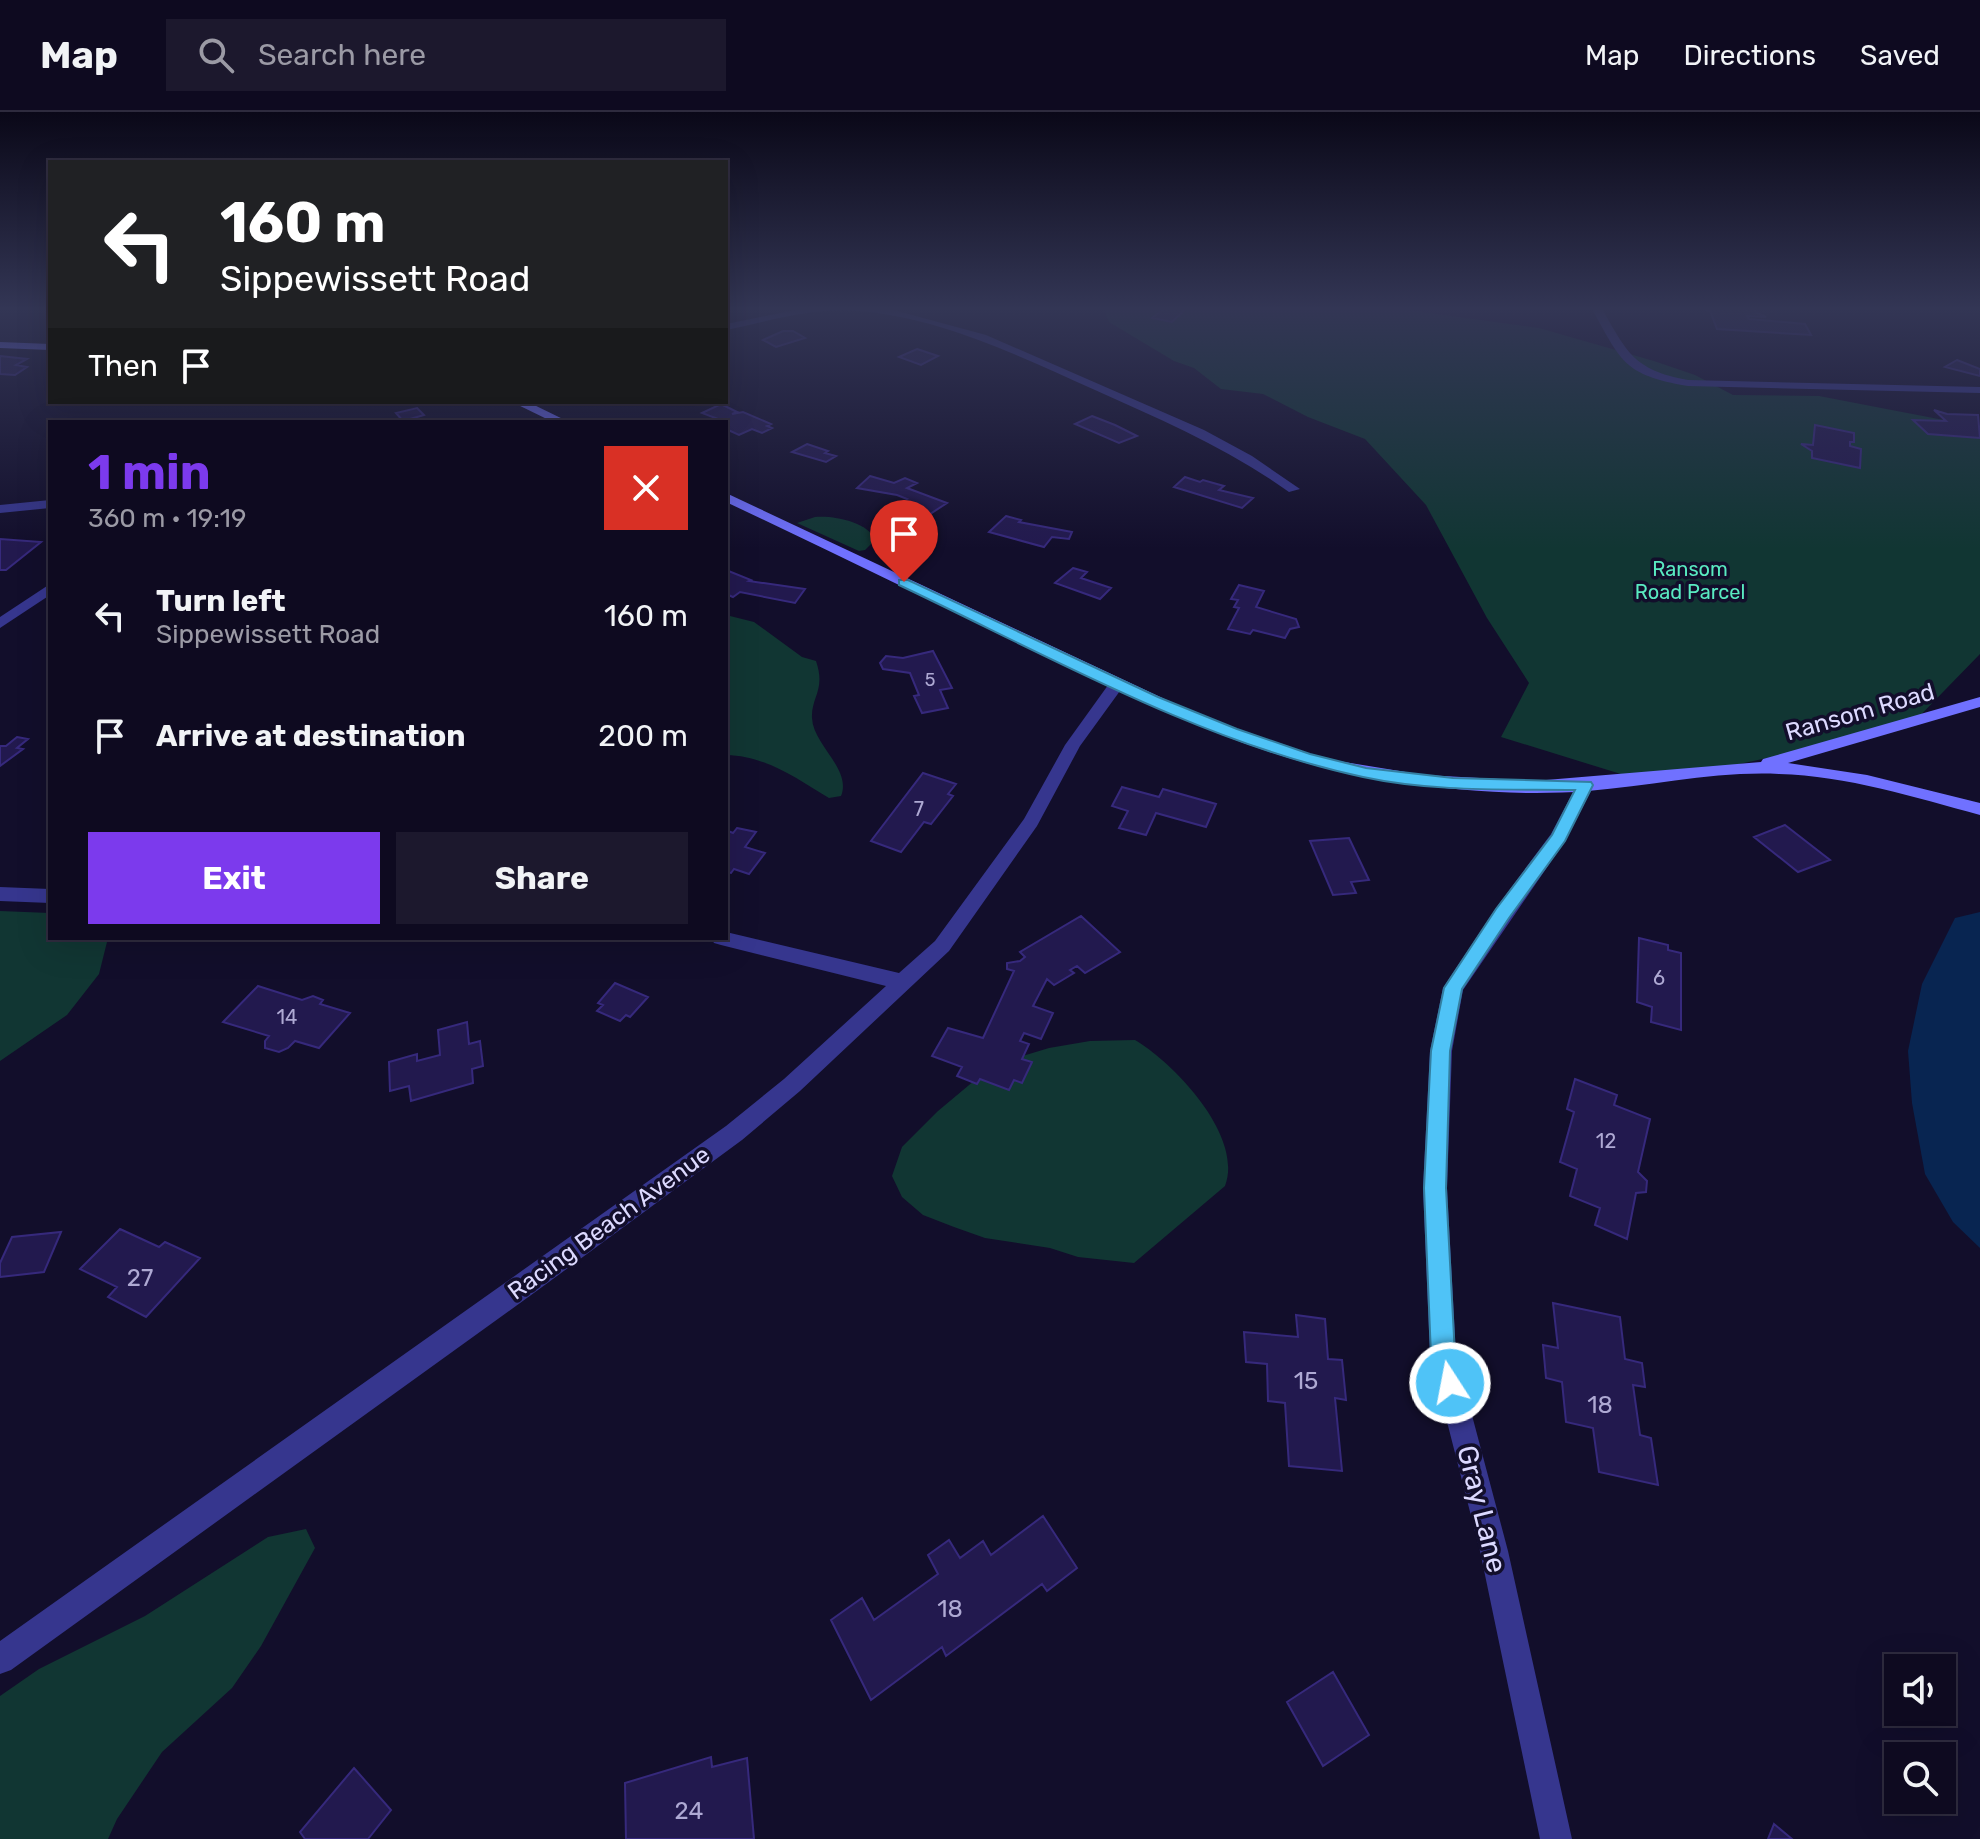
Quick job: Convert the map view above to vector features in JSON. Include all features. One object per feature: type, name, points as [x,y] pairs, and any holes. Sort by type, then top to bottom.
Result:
[{"type":"main road","points":[[522,404],[558,420]]},
{"type":"main road","points":[[728,498],[1117,684],[1232,733],[1338,767],[1453,783],[1585,785],[1753,768],[1825,774],[1980,809]]},
{"type":"main road","name":"Ransom Road","points":[[1753,768],[1980,702]]},
{"type":"street","points":[[1100,388],[1252,459],[1294,489]]},
{"type":"street","points":[[1880,388],[1980,390]]},
{"type":"street","points":[[0,509],[48,504]]},
{"type":"street","points":[[0,624],[48,589]]},
{"type":"street","name":"Racing Beach Avenue","points":[[0,1659],[734,1133],[828,1053],[942,946],[1031,822],[1073,745],[1117,684]]},
{"type":"street","name":"Gray Lane","points":[[1556,1839],[1494,1551],[1443,1355],[1435,1188],[1441,1051],[1453,988],[1559,837],[1585,785]]},
{"type":"street","points":[[0,894],[48,896]]},
{"type":"street","points":[[728,940],[903,982]]},
{"type":"green space","name":"Ransom Road Parcel","points":[[1719,388],[1733,395],[1819,396],[1980,427],[1980,654],[1908,728],[1650,783],[1501,737],[1529,683],[1487,618],[1426,505],[1365,439],[1308,417],[1263,394],[1221,389]]},
{"type":"green space","points":[[815,517],[831,517],[858,524],[875,540],[865,550],[859,551],[797,523]]},
{"type":"green space","points":[[728,616],[754,622],[802,657],[816,661],[819,686],[812,718],[818,738],[841,776],[841,796],[829,798],[767,764],[728,755]]},
{"type":"green space","points":[[0,911],[48,913],[48,940],[108,940],[99,974],[67,1015],[0,1061]]},
{"type":"green space","points":[[1135,1040],[1168,1065],[1202,1103],[1224,1145],[1228,1166],[1225,1186],[1134,1263],[1078,1257],[1050,1248],[985,1238],[923,1215],[902,1197],[892,1176],[902,1147],[938,1111],[993,1065],[1049,1048],[1090,1041]]},
{"type":"green space","points":[[306,1529],[315,1548],[261,1646],[232,1688],[162,1752],[117,1819],[108,1839],[0,1839],[0,1696],[39,1669],[145,1616],[268,1537]]},
{"type":"water","points":[[1980,912],[1980,1248],[1953,1222],[1925,1174],[1912,1103],[1908,1051],[1922,984],[1955,918]]},
{"type":"building","points":[[721,404],[737,412],[732,414],[743,412],[771,424],[767,426],[772,428],[762,433],[752,429],[739,435],[728,430],[728,420],[702,413]]},
{"type":"building","points":[[417,408],[424,415],[402,420],[396,413]]},
{"type":"building","points":[[1934,410],[1947,414],[1978,415],[1980,438],[1928,434],[1913,420],[1946,421]]},
{"type":"building","points":[[1092,416],[1137,436],[1119,443],[1075,424]]},
{"type":"building","points":[[1815,425],[1854,433],[1854,442],[1850,442],[1850,446],[1861,449],[1860,468],[1812,458],[1812,451],[1801,444],[1813,445]]},
{"type":"building","points":[[807,444],[836,456],[826,462],[792,452]]},
{"type":"building","points":[[870,476],[894,483],[905,478],[917,483],[907,488],[947,503],[930,514],[902,502],[907,499],[897,495],[857,488]]},
{"type":"building","points":[[1185,477],[1224,486],[1219,490],[1253,498],[1242,508],[1174,487]]},
{"type":"building","points":[[1006,516],[1021,520],[1019,522],[1072,532],[1069,539],[1052,537],[1044,547],[989,532]]},
{"type":"building","points":[[0,539],[41,542],[6,570],[0,570]]},
{"type":"building","points":[[1073,568],[1087,572],[1081,578],[1111,588],[1100,599],[1055,583]]},
{"type":"building","points":[[728,571],[749,581],[805,589],[795,603],[740,592],[733,597],[728,595]]},
{"type":"building","points":[[1239,585],[1264,591],[1256,607],[1296,619],[1299,627],[1290,629],[1285,638],[1253,630],[1250,634],[1228,629],[1239,608],[1234,607],[1238,600],[1231,599]]},
{"type":"building","points":[[933,651],[952,688],[940,690],[948,708],[922,713],[914,696],[919,695],[910,673],[883,669],[880,663],[886,656],[903,658]]},
{"type":"building","points":[[17,737],[28,739],[17,748],[23,749],[0,766],[0,746],[6,746]]},
{"type":"building","points":[[923,773],[956,784],[948,794],[953,796],[931,824],[924,822],[901,852],[871,841]]},
{"type":"building","points":[[1122,787],[1159,797],[1163,789],[1216,804],[1206,827],[1156,813],[1146,835],[1119,828],[1128,811],[1112,806]]},
{"type":"building","points":[[1785,825],[1830,860],[1798,872],[1754,837]]},
{"type":"building","points":[[737,828],[756,832],[745,847],[765,853],[749,874],[734,869],[728,872],[728,831],[733,833]]},
{"type":"building","points":[[1349,838],[1369,880],[1351,882],[1356,893],[1333,895],[1310,841]]},
{"type":"building","points":[[1081,916],[1120,952],[1085,973],[1077,966],[1070,970],[1074,973],[1054,985],[1047,979],[1033,1006],[1053,1013],[1041,1039],[1024,1033],[1020,1041],[1029,1044],[1022,1059],[1032,1062],[1022,1083],[1014,1080],[1009,1090],[980,1079],[977,1084],[957,1076],[962,1067],[932,1056],[948,1028],[983,1038],[1014,971],[1007,969],[1007,963],[1020,961],[1025,957],[1020,952]]},
{"type":"building","points":[[1639,938],[1668,945],[1668,950],[1681,953],[1681,1030],[1651,1022],[1652,1007],[1637,1002]]},
{"type":"building","points":[[615,983],[648,997],[630,1017],[626,1015],[620,1021],[597,1011],[603,1005],[598,1003]]},
{"type":"building","points":[[258,986],[302,1000],[313,996],[323,1000],[320,1004],[350,1013],[319,1048],[295,1041],[279,1052],[265,1048],[269,1036],[223,1022]]},
{"type":"building","points":[[467,1022],[469,1044],[480,1041],[483,1066],[472,1069],[473,1083],[411,1101],[409,1086],[390,1091],[389,1062],[417,1054],[417,1061],[440,1055],[438,1030]]},
{"type":"building","points":[[1575,1079],[1617,1095],[1614,1105],[1650,1119],[1638,1172],[1647,1181],[1646,1192],[1636,1193],[1627,1239],[1595,1225],[1600,1208],[1570,1196],[1577,1169],[1560,1162],[1574,1112],[1567,1109]]},
{"type":"building","points":[[120,1229],[159,1247],[165,1242],[200,1258],[146,1317],[108,1297],[117,1287],[80,1269]]},
{"type":"building","points":[[61,1232],[44,1272],[0,1277],[0,1263],[12,1237]]},
{"type":"building","points":[[1553,1303],[1620,1317],[1625,1359],[1642,1363],[1645,1387],[1633,1385],[1640,1435],[1651,1438],[1658,1485],[1599,1472],[1593,1428],[1566,1422],[1562,1382],[1546,1378],[1543,1345],[1558,1348]]},
{"type":"building","points":[[1296,1315],[1325,1319],[1328,1359],[1342,1360],[1346,1400],[1335,1398],[1342,1471],[1289,1466],[1285,1403],[1268,1401],[1267,1364],[1246,1362],[1244,1332],[1298,1337]]},
{"type":"building","points":[[1043,1516],[1077,1568],[1047,1591],[1042,1584],[946,1656],[942,1647],[871,1700],[831,1620],[862,1598],[874,1620],[938,1574],[928,1555],[949,1540],[960,1558],[983,1541],[991,1555]]},
{"type":"building","points":[[1333,1672],[1369,1735],[1323,1766],[1287,1702]]},
{"type":"building","points":[[711,1757],[712,1767],[747,1758],[754,1839],[626,1839],[625,1783]]},
{"type":"building","points":[[354,1768],[391,1810],[368,1839],[305,1839],[300,1832]]},
{"type":"building","points":[[1774,1824],[1792,1839],[1768,1839]]},
{"type":"route","points":[[904,582],[1153,700],[1232,733],[1306,758],[1366,773],[1453,783],[1539,787],[1585,785],[1559,837],[1453,988],[1441,1051],[1435,1188],[1443,1355],[1450,1383]]}]
